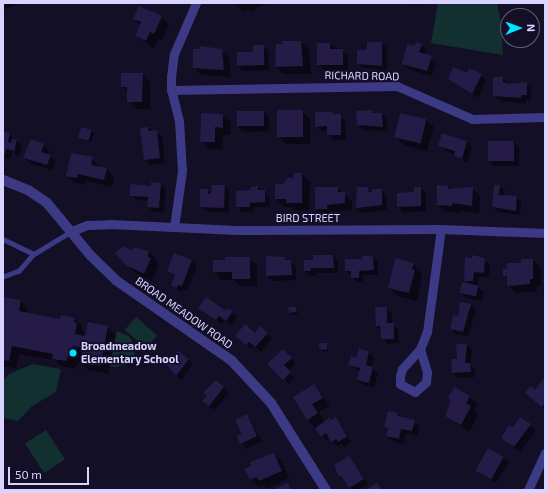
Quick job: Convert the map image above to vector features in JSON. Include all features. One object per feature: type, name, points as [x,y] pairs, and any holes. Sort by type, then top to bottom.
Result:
[{"type":"street","points":[[174,227],[181,178],[181,147],[179,121],[171,90],[174,54],[196,3]]},
{"type":"street","name":"RICHARD ROAD","points":[[171,90],[397,86],[472,119],[545,118]]},
{"type":"street","name":"BROAD MEADOW ROAD","points":[[3,180],[28,190],[47,203],[72,231],[91,256],[117,281],[232,360],[271,403],[326,490]]},
{"type":"street","name":"BIRD STREET","points":[[72,231],[87,225],[110,224],[237,230],[441,229],[545,233]]},
{"type":"street","points":[[420,349],[427,332],[441,229]]},
{"type":"street","points":[[528,490],[545,453]]},
{"type":"lane","points":[[3,277],[19,271],[34,254],[72,231]]},
{"type":"lane","points":[[3,239],[34,254]]},
{"type":"green space","points":[[438,3],[497,3],[500,16],[500,48],[503,48],[503,55],[431,43]]},
{"type":"green space","points":[[136,317],[157,335],[146,348],[125,330]]},
{"type":"green space","points":[[117,331],[129,336],[135,348],[134,356],[128,364],[115,367],[110,366]]},
{"type":"green space","points":[[33,364],[61,369],[56,392],[32,406],[18,421],[3,418],[3,380],[9,374]]},
{"type":"green space","points":[[46,430],[65,459],[44,473],[25,444]]},
{"type":"building","points":[[139,6],[162,16],[154,34],[150,32],[146,41],[135,36],[141,22],[133,19]]},
{"type":"building","points":[[282,41],[301,41],[303,66],[275,67],[276,44],[282,44]]},
{"type":"building","points":[[367,42],[382,42],[382,66],[357,64],[357,50],[367,50]]},
{"type":"building","points":[[416,42],[422,44],[419,52],[432,56],[427,71],[402,64],[407,44],[415,46]]},
{"type":"building","points":[[317,43],[330,43],[330,49],[343,49],[343,65],[317,65]]},
{"type":"building","points":[[253,45],[264,45],[264,65],[237,66],[237,52],[253,52]]},
{"type":"building","points":[[200,46],[222,49],[224,70],[193,68],[193,49],[200,49]]},
{"type":"building","points":[[453,67],[467,73],[469,68],[482,74],[472,94],[448,79]]},
{"type":"building","points":[[121,73],[143,73],[142,102],[127,102],[127,87],[121,87]]},
{"type":"building","points":[[493,77],[503,77],[503,82],[508,84],[527,82],[527,95],[522,95],[521,98],[493,96]]},
{"type":"building","points":[[277,110],[303,110],[303,137],[277,137]]},
{"type":"building","points":[[372,110],[372,113],[382,113],[383,127],[357,125],[356,111]]},
{"type":"building","points":[[237,111],[264,111],[264,126],[237,126]]},
{"type":"building","points":[[315,112],[333,112],[333,114],[341,114],[341,135],[327,135],[327,126],[315,127]]},
{"type":"building","points":[[201,113],[223,114],[223,128],[215,127],[215,142],[200,142]]},
{"type":"building","points":[[400,113],[426,119],[421,143],[394,137]]},
{"type":"building","points":[[81,127],[92,130],[89,140],[78,138]]},
{"type":"building","points":[[148,127],[149,131],[157,130],[160,158],[144,160],[140,128]]},
{"type":"building","points":[[3,132],[10,133],[8,142],[11,143],[12,138],[17,140],[14,151],[6,149],[5,155],[3,154]]},
{"type":"building","points":[[442,133],[467,141],[462,159],[454,156],[455,151],[438,146]]},
{"type":"building","points":[[31,139],[44,144],[41,152],[51,155],[47,165],[23,158]]},
{"type":"building","points":[[488,141],[514,141],[514,161],[488,161]]},
{"type":"building","points":[[71,153],[93,157],[91,165],[107,168],[104,180],[78,174],[77,178],[66,176]]},
{"type":"building","points":[[294,173],[302,173],[302,203],[286,203],[286,199],[275,199],[275,184],[283,184],[288,177],[294,179]]},
{"type":"building","points":[[151,182],[161,183],[159,208],[147,207],[148,197],[130,196],[130,184],[151,186]]},
{"type":"building","points":[[212,185],[225,185],[224,208],[200,207],[200,189],[208,189],[208,194],[211,194]]},
{"type":"building","points":[[437,185],[448,186],[448,189],[473,187],[472,206],[452,203],[452,206],[437,205]]},
{"type":"building","points":[[494,185],[500,185],[499,195],[517,196],[516,211],[492,207]]},
{"type":"building","points":[[258,186],[258,190],[265,190],[265,202],[250,203],[250,207],[236,207],[236,191],[251,190],[251,187]]},
{"type":"building","points":[[315,187],[338,187],[338,192],[345,192],[345,203],[327,205],[327,209],[315,209]]},
{"type":"building","points":[[357,187],[368,187],[369,192],[372,192],[372,189],[382,189],[382,205],[356,208]]},
{"type":"building","points":[[414,187],[421,187],[421,206],[397,207],[397,193],[414,192]]},
{"type":"building","points":[[123,246],[132,250],[133,247],[149,251],[148,257],[151,258],[144,274],[126,265],[115,253]]},
{"type":"building","points":[[174,253],[192,260],[182,286],[178,285],[177,288],[171,286],[175,275],[167,271]]},
{"type":"building","points":[[313,255],[333,255],[334,268],[311,268],[311,271],[304,271],[304,260],[313,260]]},
{"type":"building","points":[[472,255],[485,258],[484,273],[474,272],[473,281],[464,281],[465,257],[472,258]]},
{"type":"building","points":[[266,256],[285,257],[285,260],[291,260],[292,275],[266,276]]},
{"type":"building","points":[[362,256],[373,256],[374,270],[359,271],[359,278],[351,278],[351,271],[345,271],[345,259],[362,259]]},
{"type":"building","points":[[225,257],[250,257],[250,279],[232,279],[232,272],[213,272],[213,260],[225,260]]},
{"type":"building","points":[[395,258],[414,263],[412,269],[415,270],[409,293],[388,288]]},
{"type":"building","points":[[521,259],[533,259],[533,279],[530,279],[530,284],[507,286],[507,276],[503,276],[503,269],[507,269],[507,263],[521,263]]},
{"type":"building","points":[[462,282],[479,286],[476,297],[460,293]]},
{"type":"building","name":"Broadmeadow Elementary School","points":[[3,297],[21,300],[19,311],[60,319],[61,315],[75,318],[74,322],[77,323],[75,334],[85,336],[88,322],[108,326],[100,366],[80,363],[82,348],[73,346],[71,358],[67,357],[67,361],[52,359],[53,354],[12,346],[9,361],[3,360]]},
{"type":"building","points":[[206,297],[226,311],[228,308],[233,311],[226,321],[219,316],[216,320],[198,308]]},
{"type":"building","points":[[460,302],[471,304],[463,332],[450,329],[453,315],[458,316]]},
{"type":"building","points":[[288,307],[296,307],[296,312],[289,313]]},
{"type":"building","points":[[375,307],[387,307],[387,323],[394,323],[394,339],[381,339],[380,326],[376,326]]},
{"type":"building","points":[[245,324],[255,333],[260,326],[268,333],[255,347],[249,342],[246,345],[235,336]]},
{"type":"building","points":[[319,343],[327,343],[327,350],[319,349]]},
{"type":"building","points":[[456,344],[467,344],[465,363],[470,363],[471,372],[452,373],[451,359],[457,359]]},
{"type":"building","points":[[359,348],[369,352],[366,365],[373,367],[369,383],[357,380],[360,368],[348,365],[351,356],[356,358]]},
{"type":"building","points":[[283,349],[292,358],[284,365],[291,372],[283,380],[267,364]]},
{"type":"building","points":[[178,351],[189,359],[176,376],[167,365]]},
{"type":"building","points":[[545,377],[545,403],[542,407],[525,393],[530,386],[535,390]]},
{"type":"building","points":[[216,380],[224,387],[209,406],[202,401],[207,396],[203,393]]},
{"type":"building","points":[[314,384],[323,398],[312,404],[318,413],[307,420],[293,397]]},
{"type":"building","points":[[454,387],[470,396],[466,403],[471,406],[461,425],[445,416],[451,400],[448,398]]},
{"type":"building","points":[[388,411],[398,413],[398,416],[415,420],[412,431],[401,429],[399,439],[386,436],[388,428],[384,427]]},
{"type":"building","points":[[247,414],[257,436],[240,444],[237,436],[242,434],[235,420]]},
{"type":"building","points":[[336,417],[347,437],[338,442],[336,439],[331,442],[326,433],[321,437],[315,428],[329,418],[331,420]]},
{"type":"building","points":[[520,417],[531,424],[514,447],[501,438],[509,425],[513,427]]},
{"type":"building","points":[[488,448],[504,457],[491,479],[475,471]]},
{"type":"building","points":[[274,453],[282,471],[259,481],[257,477],[250,480],[244,469],[251,466],[250,462]]},
{"type":"building","points":[[349,456],[364,479],[349,488],[341,476],[339,477],[334,465]]},
{"type":"building","points":[[288,483],[291,490],[273,490]]},
{"type":"building","points":[[377,483],[382,490],[366,490]]},
{"type":"place","name":"Broadmeadow Elementary School","points":[[73,353]]}]
